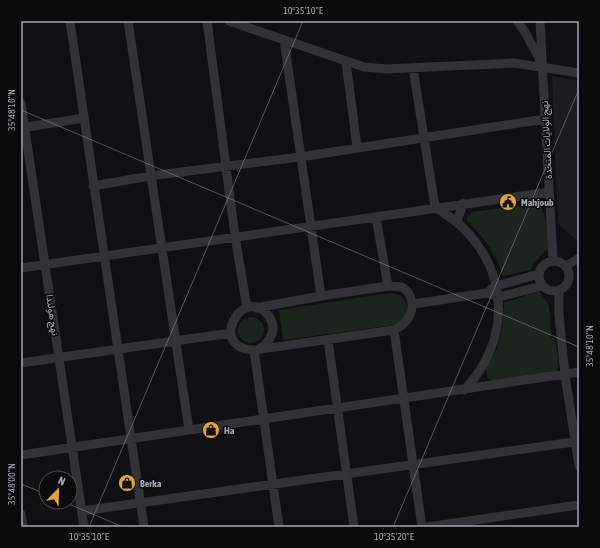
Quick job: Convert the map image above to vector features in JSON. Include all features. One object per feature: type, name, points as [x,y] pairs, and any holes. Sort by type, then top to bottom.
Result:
[{"type":"street","points":[[70,21],[103,256],[144,527]]},
{"type":"street","points":[[128,21],[189,430]]},
{"type":"street","points":[[207,21],[235,236],[252,308]]},
{"type":"street","points":[[229,21],[346,62],[375,69],[497,62],[579,73]]},
{"type":"street","points":[[517,21],[532,44],[543,67]]},
{"type":"street","name":"نهج الولايات المتحدة","points":[[540,21],[549,192],[560,263],[569,278],[561,289],[559,315],[565,375],[574,442],[579,466]]},
{"type":"street","points":[[284,40],[321,296]]},
{"type":"street","points":[[346,62],[357,147]]},
{"type":"street","points":[[413,68],[435,207],[457,222],[477,245],[487,262],[496,286],[498,297],[499,321],[492,349],[483,367],[464,390]]},
{"type":"street","name":"نهج هولندا","points":[[21,103],[23,128],[46,264],[84,527]]},
{"type":"street","points":[[23,128],[84,118]]},
{"type":"street","points":[[93,186],[150,176],[300,157],[545,119]]},
{"type":"street","points":[[21,268],[235,236],[376,217],[435,207],[549,192]]},
{"type":"street","points":[[457,222],[463,203]]},
{"type":"street","points":[[376,217],[388,286]]},
{"type":"street","points":[[561,289],[547,290],[542,286],[539,274],[544,265],[579,258]]},
{"type":"street","points":[[413,304],[486,293],[496,286],[539,274]]},
{"type":"street","points":[[388,286],[402,287],[411,296],[413,304],[407,321],[394,330],[248,350],[237,344],[231,333],[232,320],[236,315],[252,308],[321,296],[388,286]]},
{"type":"street","points":[[486,293],[498,297],[542,286]]},
{"type":"street","points":[[252,308],[267,315],[273,327],[269,340],[256,349]]},
{"type":"street","points":[[394,330],[405,398],[422,527]]},
{"type":"street","points":[[21,363],[231,333]]},
{"type":"street","points":[[328,340],[354,527]]},
{"type":"street","points":[[256,349],[279,527]]},
{"type":"street","points":[[21,455],[579,372]]},
{"type":"street","points":[[82,511],[574,442]]},
{"type":"street","points":[[427,527],[579,505]]},
{"type":"street","points":[[21,514],[23,527]]},
{"type":"shaded area","points":[[552,76],[579,81],[579,243],[558,223]]},
{"type":"shaded area","points":[[535,203],[543,211],[545,217],[548,248],[534,263],[530,270],[503,276],[493,253],[479,233],[467,221],[467,217],[473,212]]},
{"type":"shaded area","points":[[540,292],[549,306],[551,338],[555,338],[559,366],[555,373],[492,381],[487,377],[486,368],[497,348],[502,329],[504,303]]},
{"type":"shaded area","points":[[391,293],[399,295],[403,298],[407,307],[406,316],[394,325],[283,340],[279,310]]},
{"type":"shaded area","points":[[251,317],[260,321],[264,330],[260,339],[251,343],[242,339],[238,330],[242,321]]},
{"type":"place","name":"Mahjoub","points":[[508,202]]},
{"type":"place","name":"Ha","points":[[211,430]]},
{"type":"place","name":"Berka","points":[[127,483]]}]
